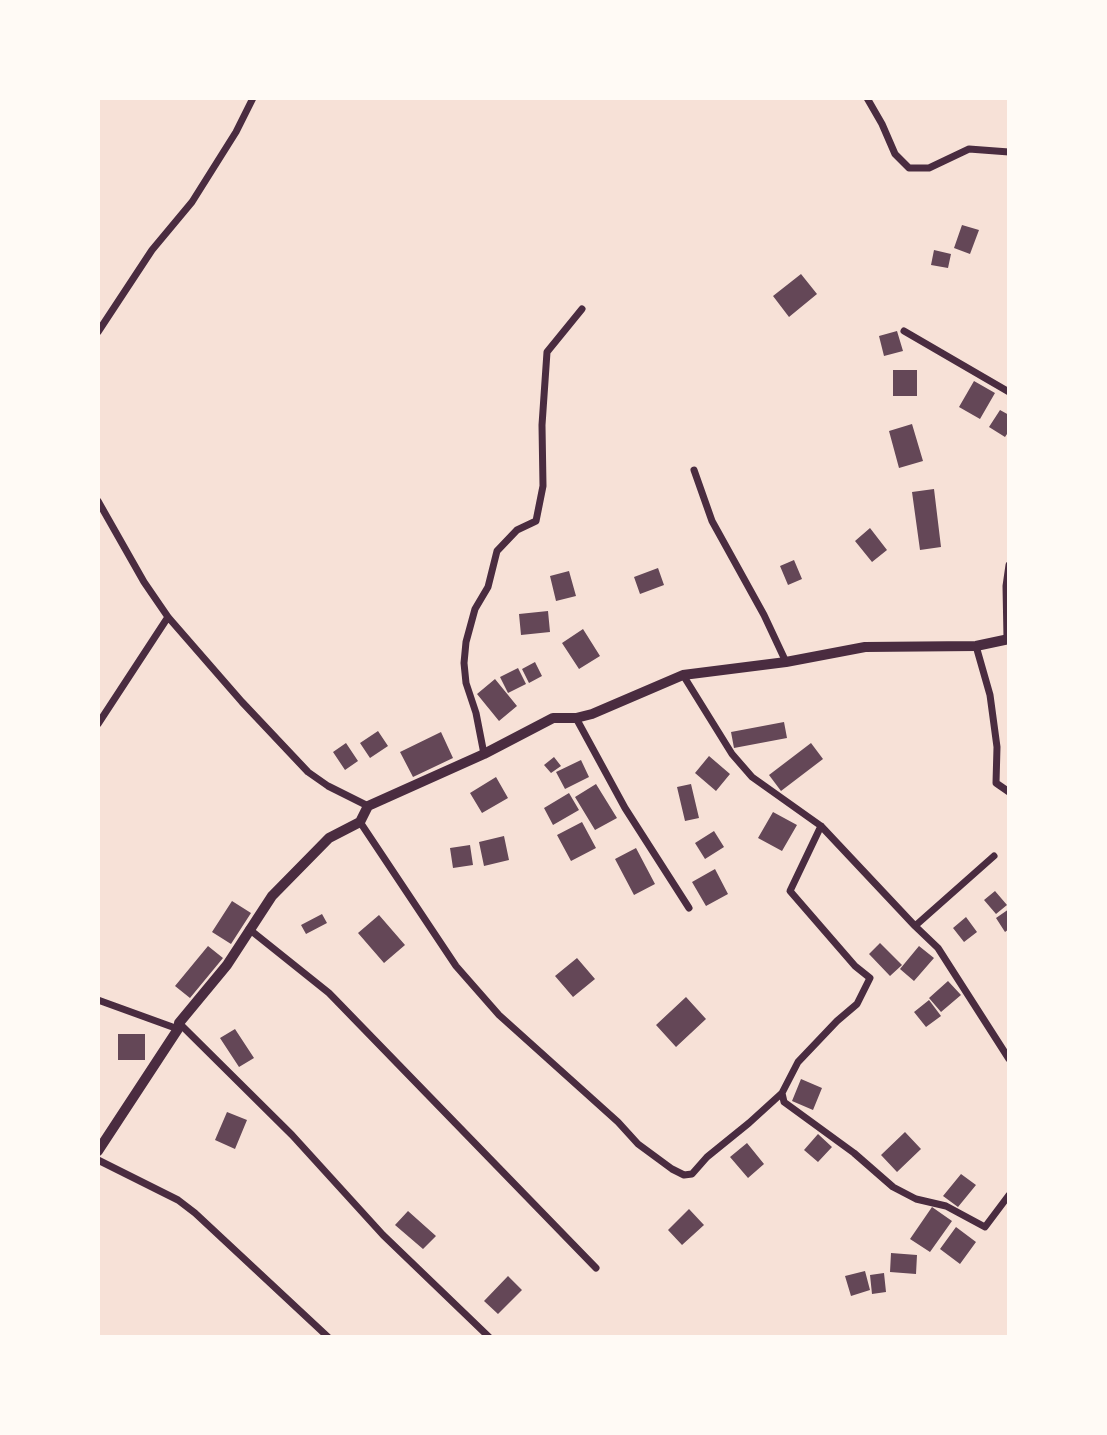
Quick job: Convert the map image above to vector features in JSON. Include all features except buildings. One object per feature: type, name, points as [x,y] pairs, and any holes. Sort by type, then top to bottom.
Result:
[{"type":"street","points":[[100,328],[152,250],[192,202],[236,132],[253,98]]},
{"type":"street","points":[[866,98],[882,124],[895,154],[909,167],[929,168],[969,149],[1009,152]]},
{"type":"street","points":[[484,754],[476,713],[466,683],[466,642],[475,609],[488,587],[497,551],[517,530],[537,522],[543,486],[542,425],[547,352],[582,309]]},
{"type":"street","points":[[904,331],[1009,392]]},
{"type":"street","points":[[694,470],[712,521],[764,615],[786,662]]},
{"type":"street","points":[[98,501],[144,582],[169,617],[242,702],[309,772],[328,786],[368,806]]},
{"type":"street","points":[[98,1151],[179,1026],[227,965],[272,896],[329,838],[360,822],[368,806],[484,754],[554,718],[576,718],[592,714],[683,675],[786,662],[865,647],[976,646],[1008,638],[1006,586],[1009,565]]},
{"type":"street","points":[[98,724],[169,617]]},
{"type":"street","points":[[976,646],[990,695],[998,747],[996,783],[1009,792]]},
{"type":"street","points":[[683,675],[732,754],[752,777],[821,826],[938,948],[1009,1059]]},
{"type":"street","points":[[576,718],[625,808],[690,908]]},
{"type":"street","points":[[360,822],[456,966],[499,1016],[618,1122],[638,1144],[684,1175],[692,1174],[707,1157],[782,1093],[799,1062],[837,1021],[857,1004],[870,978],[855,966],[790,891],[821,826]]},
{"type":"street","points":[[915,926],[993,856]]},
{"type":"street","points":[[249,929],[329,993],[596,1268]]},
{"type":"street","points":[[98,1000],[179,1026],[292,1135],[383,1235],[489,1337]]},
{"type":"street","points":[[782,1093],[785,1102],[854,1153],[893,1187],[916,1199],[946,1206],[985,1227],[1009,1195]]},
{"type":"street","points":[[98,1160],[187,1207],[328,1337]]}]
